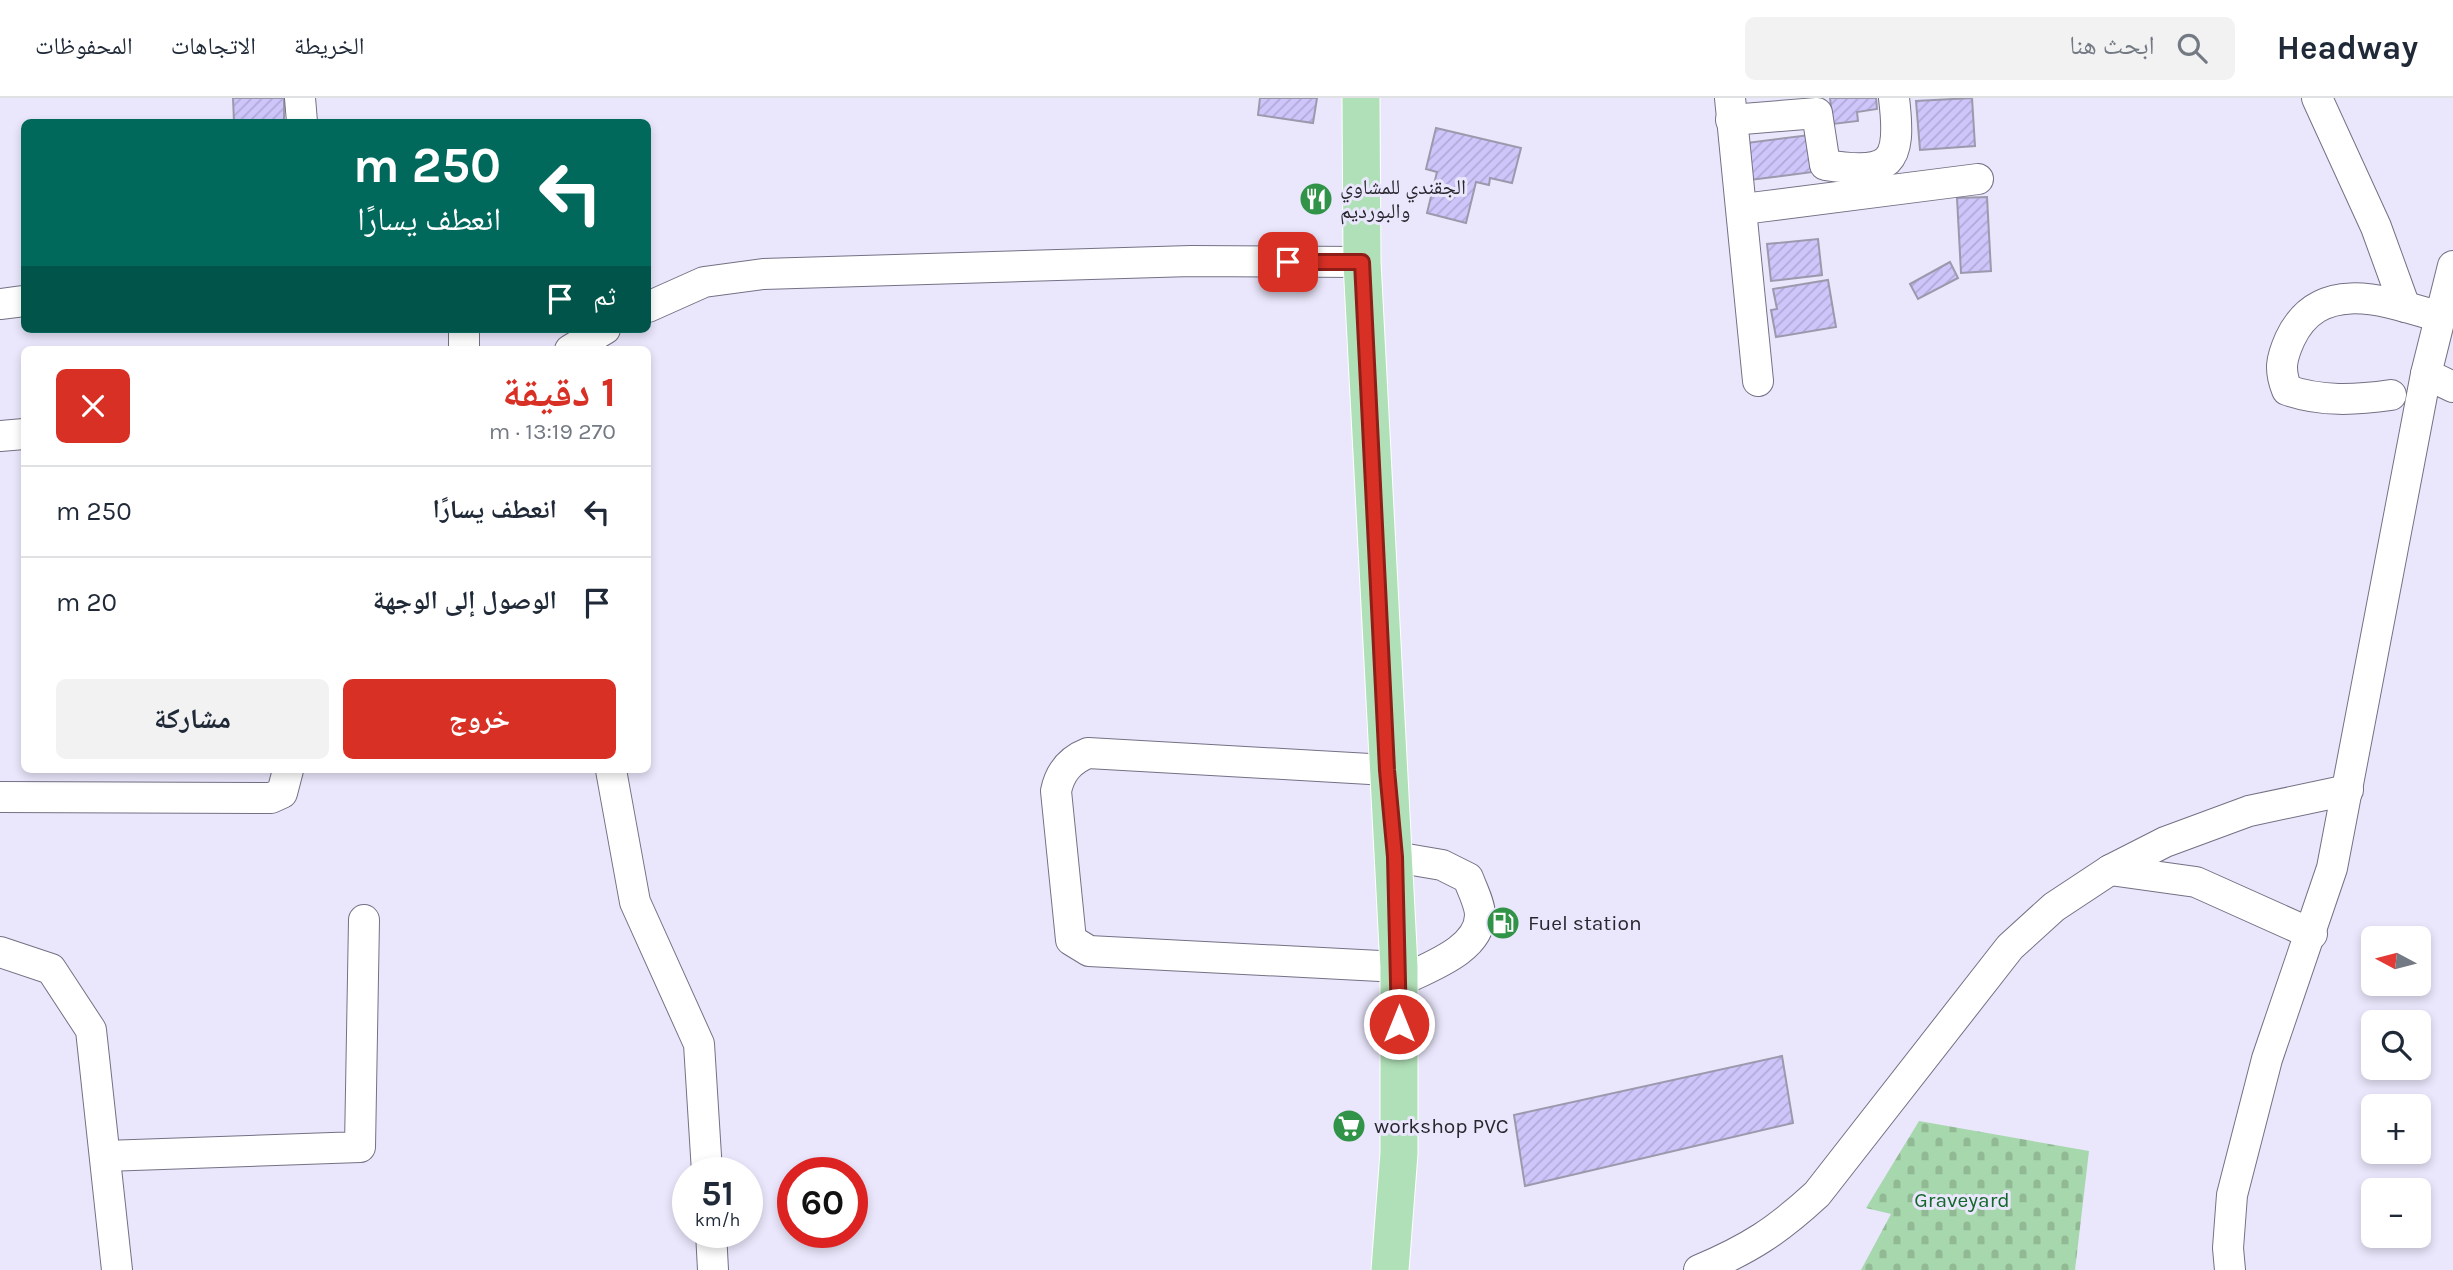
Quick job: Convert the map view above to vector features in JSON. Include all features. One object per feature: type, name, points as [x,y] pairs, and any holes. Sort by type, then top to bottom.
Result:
[{"type":"main road","points":[[1361,98],[1362,262],[1399,974],[1399,1153],[1390,1270]]},
{"type":"street","points":[[300,98],[302,119]]},
{"type":"street","points":[[1758,380],[1743,209],[1730,109],[1817,113],[1825,165],[1856,171],[1883,164],[1895,147],[1899,134],[1894,98]]},
{"type":"street","points":[[2316,98],[2376,227],[2405,307]]},
{"type":"street","points":[[1743,209],[1978,179]]},
{"type":"street","points":[[651,306],[704,282],[763,274],[1191,261],[1362,262]]},
{"type":"street","points":[[2230,1270],[2228,1248],[2232,1195],[2267,1059],[2312,934],[2332,869],[2426,374],[2453,266]]},
{"type":"street","points":[[2391,396],[2337,400],[2306,396],[2287,390],[2280,372],[2281,357],[2296,327],[2313,310],[2335,299],[2371,298],[2440,317]]},
{"type":"street","points":[[0,304],[21,301]]},
{"type":"street","points":[[577,346],[598,333]]},
{"type":"street","points":[[2426,374],[2453,387]]},
{"type":"street","points":[[0,436],[21,434]]},
{"type":"street","points":[[1387,770],[1088,753],[1076,758],[1063,771],[1056,791],[1071,940],[1080,948],[1089,951],[1399,974],[1464,945],[1477,932],[1480,913],[1468,878],[1443,865],[1395,857]]},
{"type":"street","points":[[0,797],[271,797],[282,793],[288,773]]},
{"type":"street","points":[[612,773],[635,902],[698,1036],[706,1157]]},
{"type":"street","points":[[1699,1270],[1734,1255],[1779,1230],[1817,1194],[2010,947],[2054,907],[2110,870],[2165,842],[2249,811],[2348,790]]},
{"type":"street","points":[[2110,870],[2196,882],[2312,934]]},
{"type":"street","points":[[105,1156],[360,1147],[364,920]]},
{"type":"street","points":[[0,952],[51,969],[91,1030],[117,1270]]},
{"type":"street","points":[[712,1248],[713,1270]]},
{"type":"green space","name":"Graveyard","points":[[1919,1121],[2089,1151],[2075,1270],[1861,1270],[1891,1214],[1866,1208]]},
{"type":"building","points":[[233,98],[284,98],[284,119],[234,119]]},
{"type":"building","points":[[1260,98],[1317,98],[1313,123],[1258,115]]},
{"type":"building","points":[[1830,98],[1876,98],[1877,109],[1857,112],[1858,121],[1833,124]]},
{"type":"building","points":[[1972,98],[1975,146],[1920,150],[1916,101]]},
{"type":"building","points":[[1436,128],[1521,148],[1512,183],[1490,178],[1489,185],[1476,182],[1466,223],[1427,213],[1437,172],[1426,169]]},
{"type":"building","points":[[1809,135],[1813,172],[1750,180],[1746,143]]},
{"type":"building","points":[[1987,197],[1991,271],[1961,273],[1957,198]]},
{"type":"building","points":[[1818,239],[1822,275],[1771,281],[1767,244]]},
{"type":"building","points":[[1950,262],[1958,278],[1918,299],[1910,284]]},
{"type":"building","points":[[1828,280],[1836,327],[1776,337],[1771,310],[1777,309],[1773,289]]},
{"type":"building","points":[[1782,1056],[1793,1123],[1525,1186],[1514,1115]]},
{"type":"place","name":"الجقندي للمشاوي والبورديم","points":[[1316,199]]},
{"type":"place","name":"Fuel station","points":[[1503,923]]},
{"type":"place","name":"workshop PVC","points":[[1349,1126]]},
{"type":"route","points":[[1288,262],[1362,262],[1387,770],[1395,857],[1399,1024]]}]
